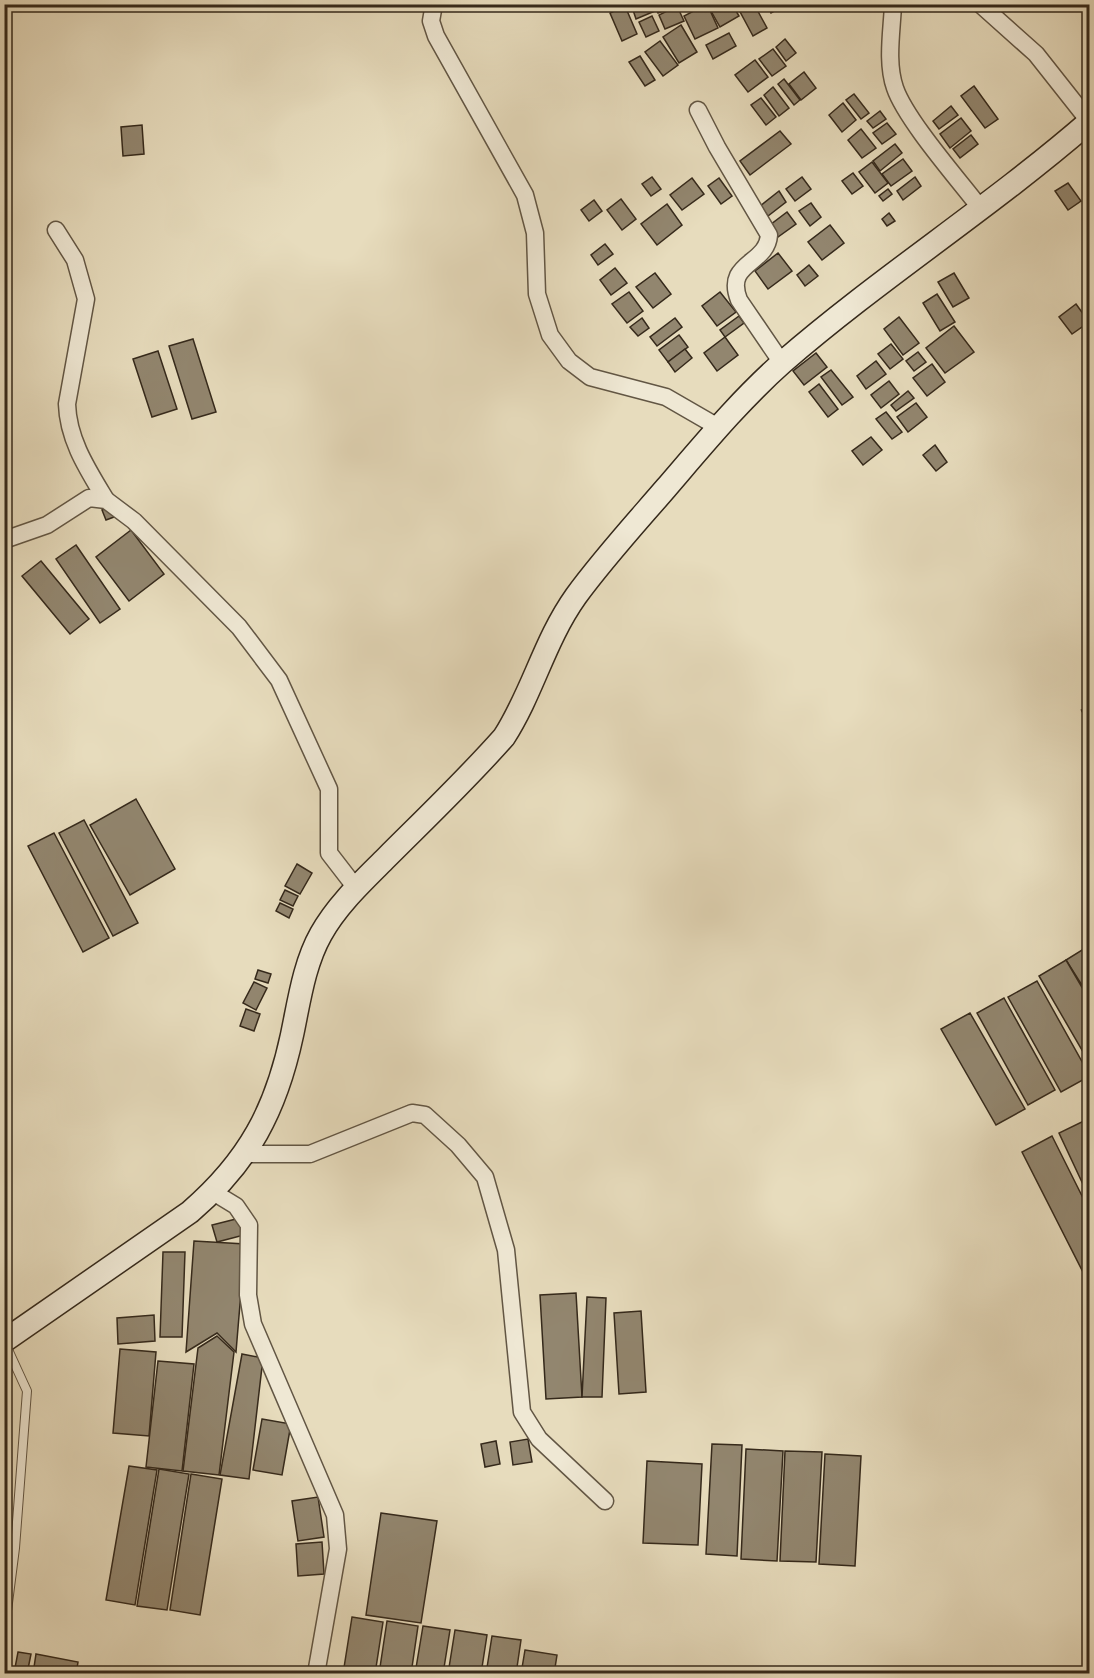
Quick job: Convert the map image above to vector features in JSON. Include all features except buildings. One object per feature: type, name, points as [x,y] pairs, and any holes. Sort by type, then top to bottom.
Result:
[{"type":"street","points":[[434,4],[431,21],[436,36],[525,195],[535,232],[537,294],[550,335],[569,361],[590,377],[666,397],[718,427]]},
{"type":"street","points":[[893,4],[891,55],[895,88],[914,120],[981,209]]},
{"type":"street","points":[[4,1342],[162,1233],[213,1192],[246,1154],[263,1126],[282,1080],[302,990],[316,943],[329,921],[357,888],[504,737],[521,708],[560,620],[603,562],[718,427],[782,363],[886,278],[981,209],[1085,116],[1036,54],[980,4]]},
{"type":"street","points":[[698,110],[769,235],[762,252],[741,270],[736,280],[735,290],[739,300],[782,363]]},
{"type":"street","points":[[56,230],[75,260],[86,299],[67,405],[67,422],[83,460],[106,500],[134,521],[238,627],[279,680],[329,789],[329,853],[357,888]]},
{"type":"street","points":[[4,540],[47,525],[90,498],[106,500]]},
{"type":"street","points":[[246,1154],[310,1154],[412,1113],[425,1115],[458,1145],[485,1177],[506,1250],[522,1412],[539,1439],[605,1501]]},
{"type":"street","points":[[213,1192],[236,1206],[249,1225],[248,1296],[253,1324],[335,1515],[338,1549],[316,1674]]},
{"type":"lane","points":[[4,1342],[27,1391],[15,1548],[4,1634]]},
{"type":"path","points":[[1081,711],[1089,708]]}]
